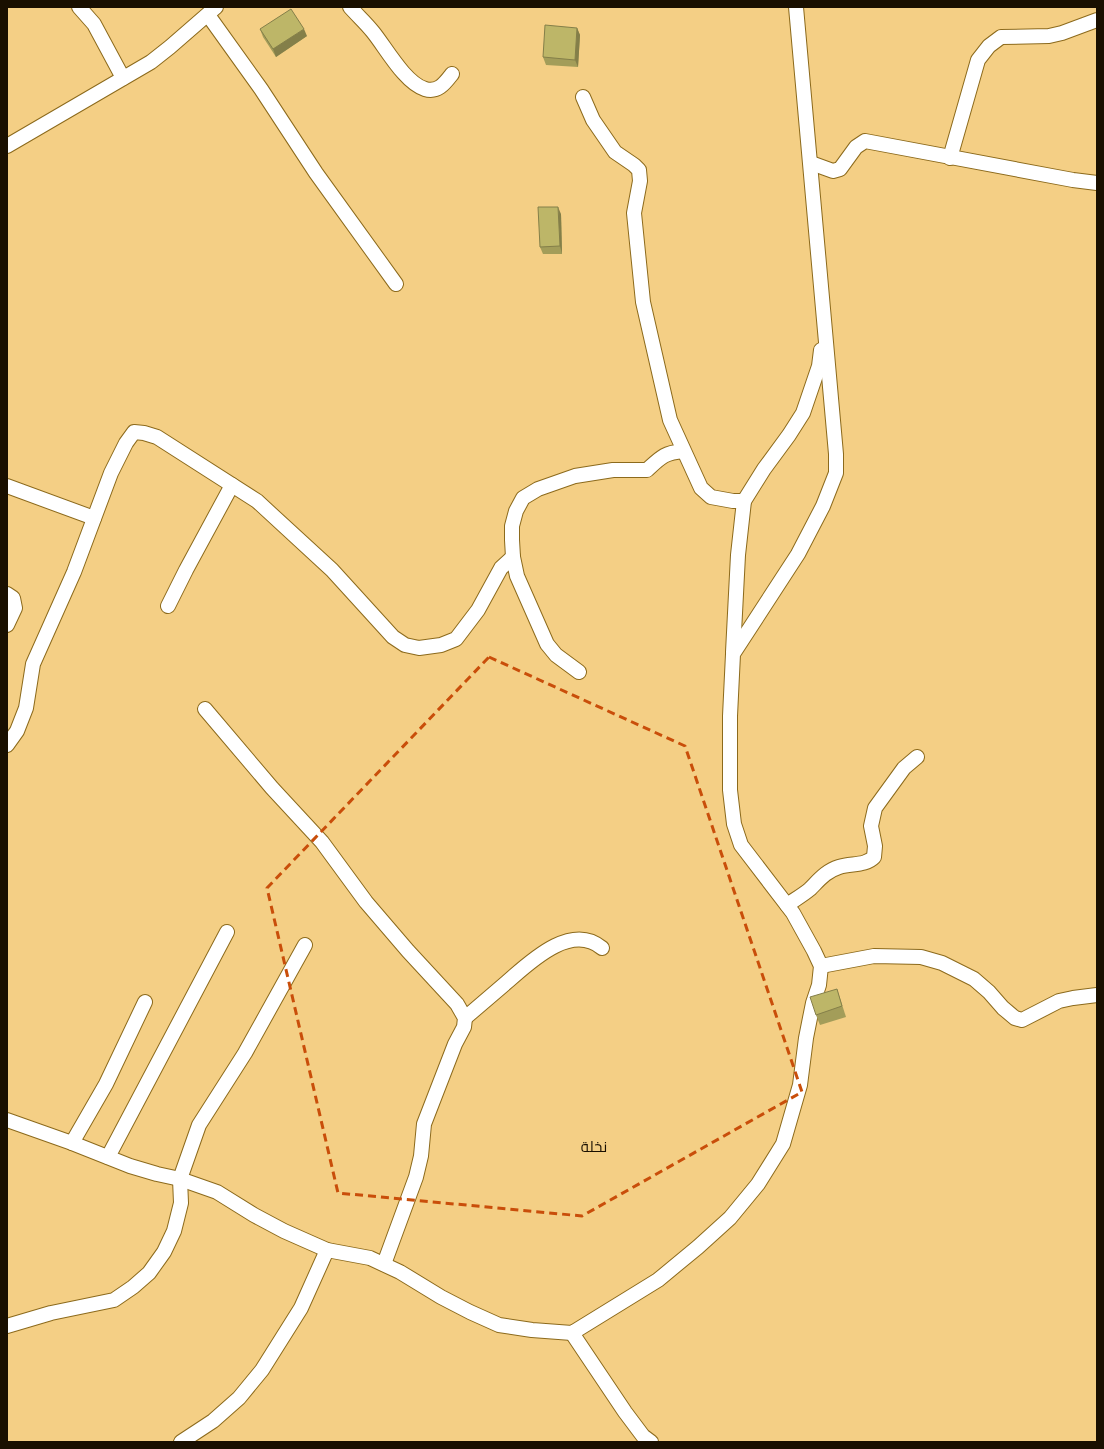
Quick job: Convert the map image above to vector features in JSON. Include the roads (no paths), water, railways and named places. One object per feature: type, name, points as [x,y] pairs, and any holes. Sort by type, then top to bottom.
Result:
[{"type":"street","points":[[79,7],[94,24],[123,78]]},
{"type":"street","points":[[350,7],[374,32],[410,80],[425,89],[438,89],[445,84],[452,74]]},
{"type":"street","points":[[733,654],[798,554],[823,506],[836,473],[836,454],[796,7]]},
{"type":"street","points":[[7,146],[151,62],[212,11],[316,173],[396,284]]},
{"type":"street","points":[[950,158],[978,60],[989,46],[1001,37],[1049,36],[1062,33],[1097,20]]},
{"type":"street","points":[[583,97],[593,120],[611,146],[616,152],[639,170],[640,181],[634,213],[643,302],[670,420],[700,488],[712,497],[733,501],[744,501]]},
{"type":"street","points":[[811,163],[833,171],[840,169],[856,147],[865,141],[1073,180],[1097,182]]},
{"type":"street","points":[[7,1120],[144,1170],[180,1179],[217,1192],[254,1215],[284,1231],[327,1250],[370,1258],[400,1272],[441,1297],[499,1325],[532,1330],[572,1333],[658,1280],[730,1218],[758,1184],[783,1144],[800,1085],[806,1038],[813,1003],[819,985],[821,966],[793,913],[741,845],[734,824],[730,790],[730,716],[738,555],[744,501],[764,469],[803,413],[819,366],[824,320]]},
{"type":"street","points":[[7,745],[17,731],[26,708],[33,664],[74,572],[111,473],[123,448],[134,432],[157,437],[257,501],[332,570],[393,637],[405,645],[419,648],[441,645],[456,639],[478,610],[501,568],[513,557]]},
{"type":"street","points":[[579,672],[556,655],[547,644],[517,576],[513,557],[512,526],[516,511],[523,498],[538,489],[575,476],[613,470],[647,470],[668,453],[683,451]]},
{"type":"street","points":[[168,606],[232,485]]},
{"type":"street","points":[[7,486],[94,518]]},
{"type":"street","points":[[7,594],[13,598],[15,608],[7,625]]},
{"type":"street","points":[[205,709],[272,788],[322,842],[366,902],[408,951],[457,1004],[465,1018],[464,1027],[455,1044],[424,1124],[421,1156],[416,1177],[384,1264]]},
{"type":"street","points":[[787,905],[809,890],[825,873],[838,867],[868,863],[874,857],[875,846],[871,826],[875,808],[904,768],[917,756]]},
{"type":"street","points":[[108,1157],[227,932]]},
{"type":"street","points":[[465,1018],[531,961],[556,945],[567,941],[582,940],[596,943],[602,948]]},
{"type":"street","points":[[7,1326],[51,1313],[114,1300],[133,1287],[149,1273],[164,1252],[174,1231],[181,1203],[180,1179],[198,1125],[245,1053],[305,945]]},
{"type":"street","points":[[821,966],[874,956],[921,957],[942,963],[974,979],[989,992],[1003,1008],[1015,1018],[1022,1020],[1059,1001],[1097,995]]},
{"type":"street","points":[[72,1143],[106,1084],[145,1002]]},
{"type":"street","points":[[181,1442],[218,1416],[239,1398],[262,1370],[301,1308],[327,1250]]},
{"type":"street","points":[[572,1333],[644,1440]]},
{"type":"district","name":"نخلة","points":[[594,1147]]}]
